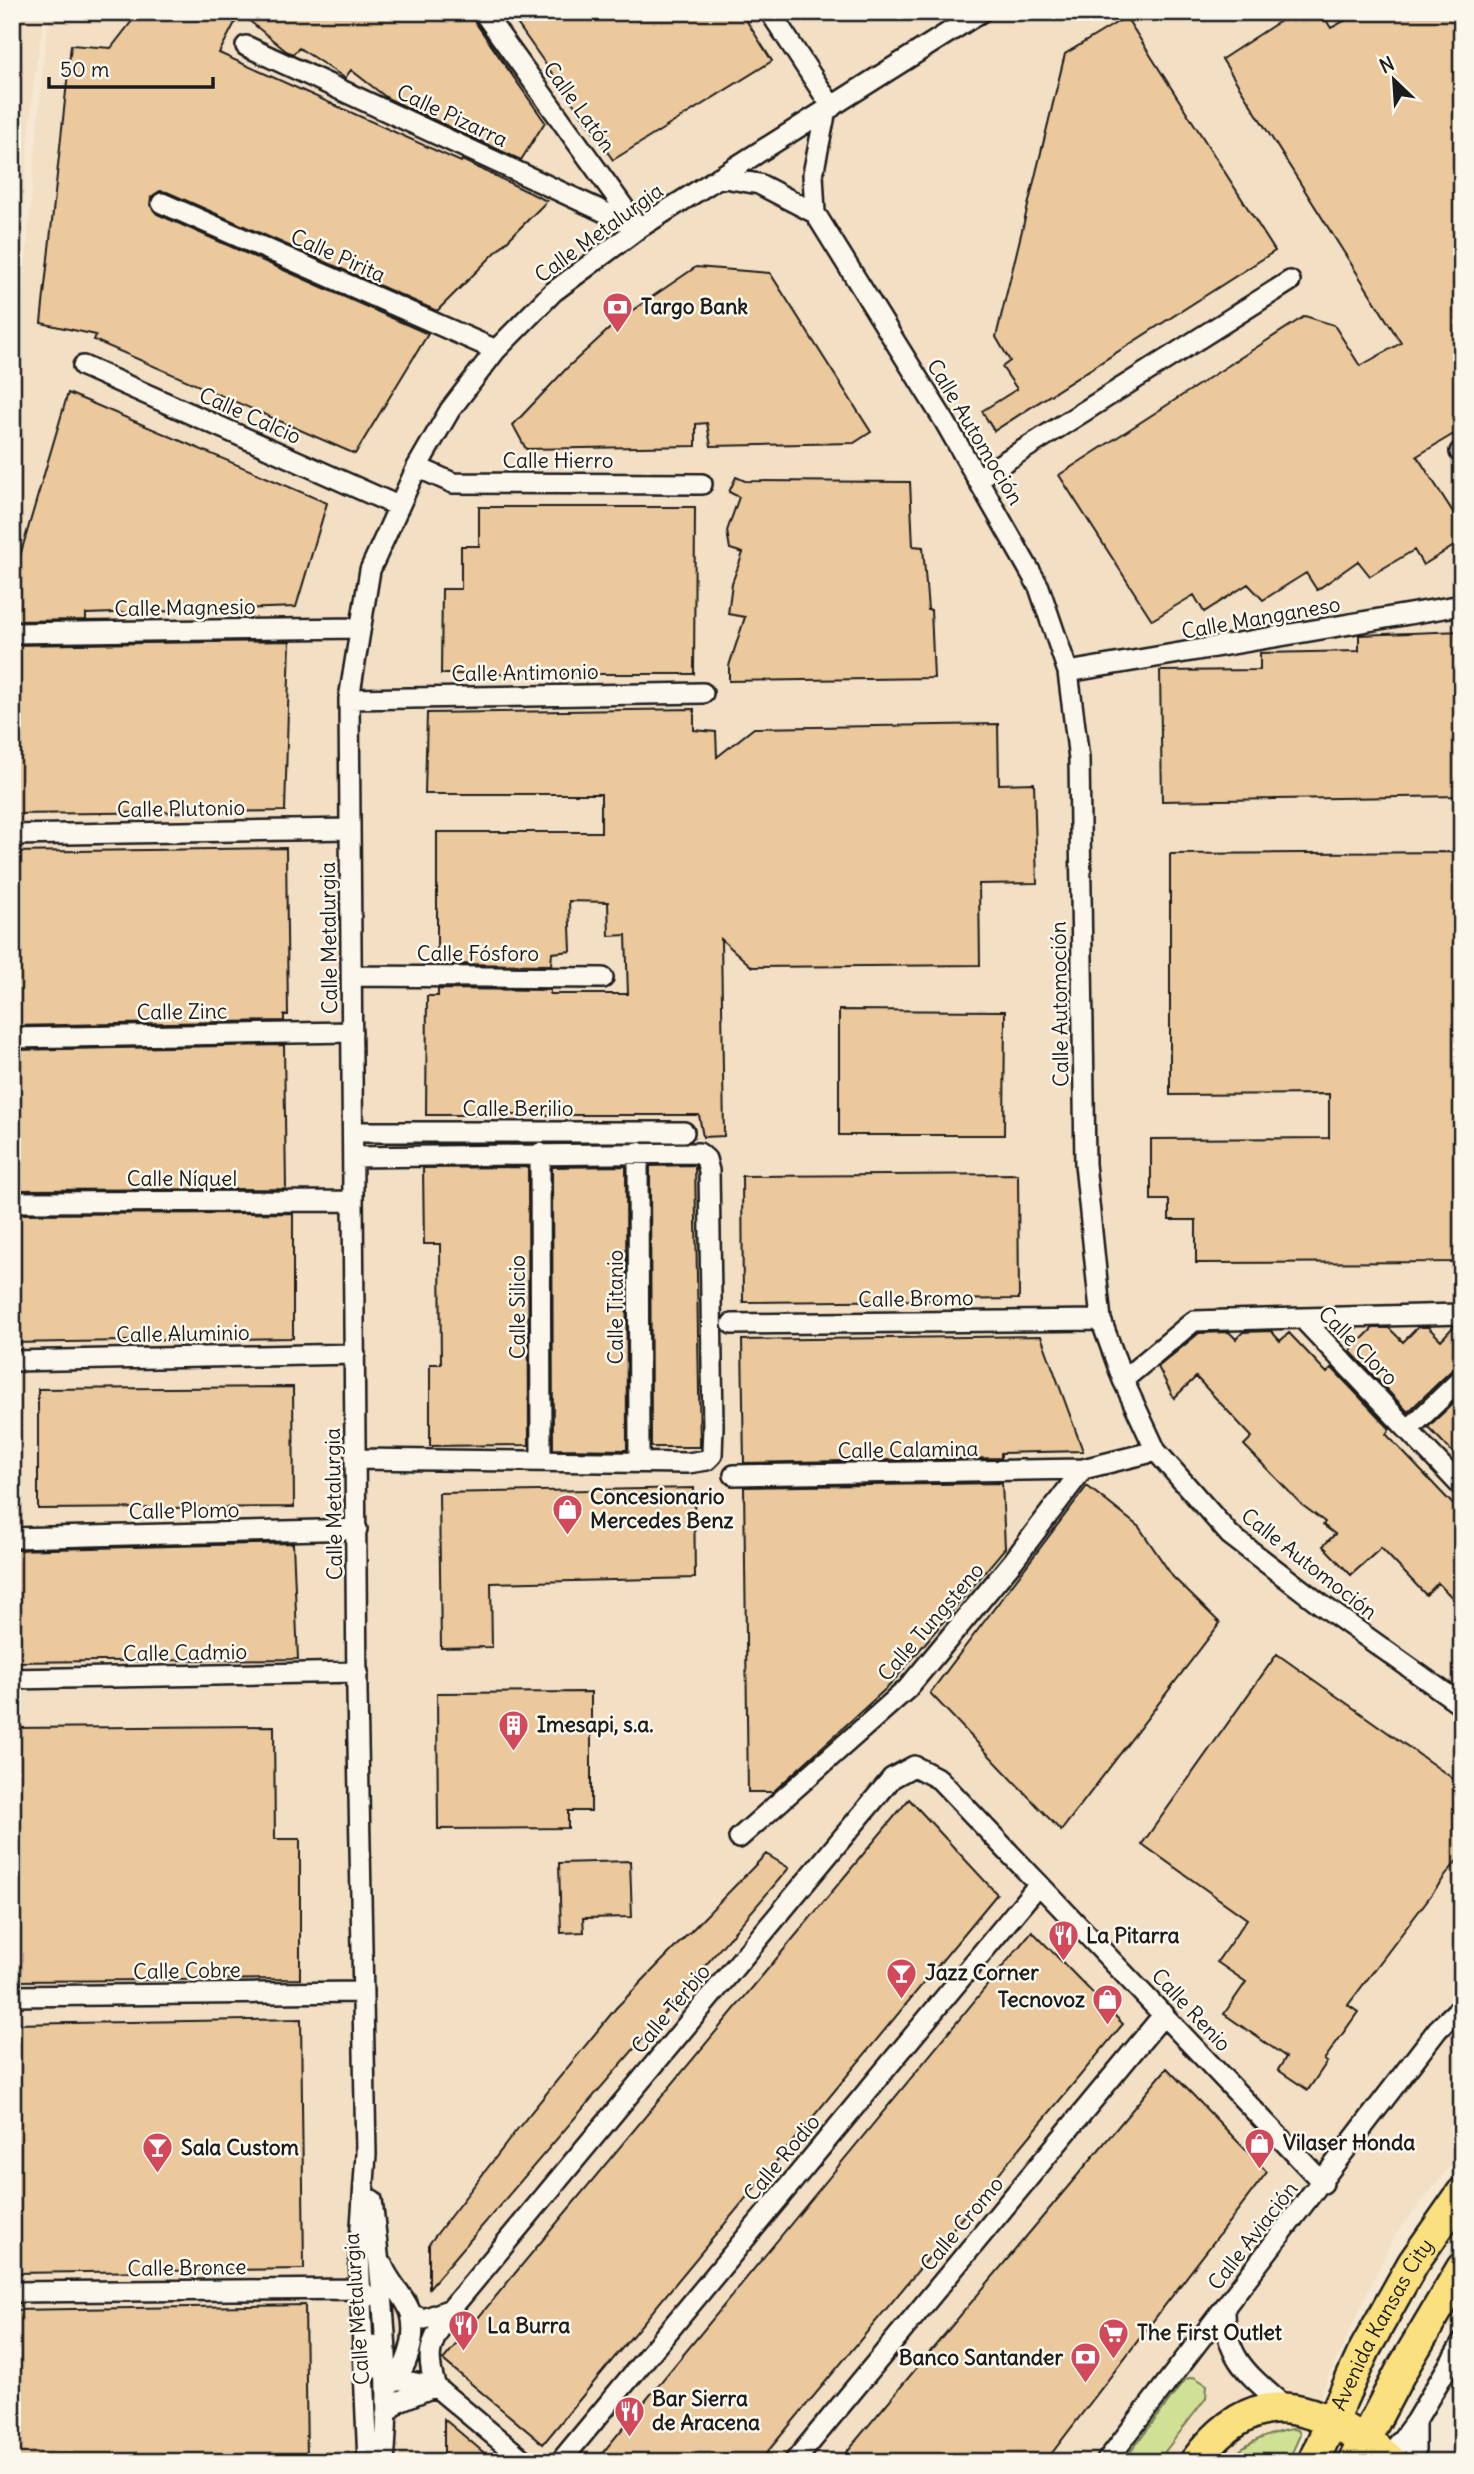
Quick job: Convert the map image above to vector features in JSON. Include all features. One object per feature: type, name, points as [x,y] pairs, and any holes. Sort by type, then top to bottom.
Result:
[{"type":"main road","name":"Avenida Kansas City","points":[[1313,2462],[1365,2349],[1413,2263],[1462,2193]]},
{"type":"main road","name":"Avenida Kansas City","points":[[1383,2457],[1401,2371],[1462,2269]]},
{"type":"main road","points":[[1195,2462],[1227,2425],[1245,2415],[1285,2407],[1306,2410],[1332,2421],[1383,2457]]},
{"type":"street","name":"Calle Latón","points":[[483,12],[639,228]]},
{"type":"street","points":[[770,12],[829,109],[813,174]]},
{"type":"street","name":"Calle Metalurgia","points":[[368,2462],[359,2255],[366,2154],[358,1672],[349,699],[358,628],[370,570],[417,467],[450,410],[496,350],[552,292],[639,228],[981,12]]},
{"type":"street","name":"Calle Pizarra","points":[[246,46],[639,228]]},
{"type":"street","points":[[719,177],[759,184],[814,213],[813,174],[804,141],[792,132]]},
{"type":"street","name":"Calle Pirita","points":[[162,203],[496,350]]},
{"type":"street","name":"Calle Automoción","points":[[814,213],[977,479],[1039,587],[1068,672],[1079,759],[1085,1164],[1101,1320],[1123,1380],[1156,1451],[1230,1535],[1319,1603],[1462,1705]]},
{"type":"street","points":[[977,479],[1290,281]]},
{"type":"street","name":"Calle Calcio","points":[[83,366],[398,506]]},
{"type":"street","name":"Calle Hierro","points":[[417,467],[453,483],[702,484]]},
{"type":"street","name":"Calle Manganeso","points":[[1068,672],[1462,606]]},
{"type":"street","name":"Calle Magnesio","points":[[12,633],[358,628]]},
{"type":"street","name":"Calle Antimonio","points":[[349,699],[703,693]]},
{"type":"street","name":"Calle Plutonio","points":[[12,835],[350,829]]},
{"type":"street","name":"Calle Fósforo","points":[[352,976],[603,978]]},
{"type":"street","name":"Calle Zinc","points":[[12,1038],[352,1032]]},
{"type":"street","name":"Calle Berilio","points":[[353,1132],[684,1132]]},
{"type":"street","name":"Calle Titanio","points":[[638,1152],[639,1462]]},
{"type":"street","name":"Calle Silicio","points":[[540,1153],[541,1460]]},
{"type":"street","points":[[353,1157],[699,1153],[706,1159],[709,1171],[713,1426],[712,1455],[707,1460],[688,1463],[356,1459]]},
{"type":"street","name":"Calle Níquel","points":[[12,1202],[353,1201]]},
{"type":"street","points":[[1302,1318],[1462,1314]]},
{"type":"street","name":"Calle Cloro","points":[[1123,1380],[1194,1321],[1302,1318],[1462,1487]]},
{"type":"street","name":"Calle Bromo","points":[[732,1324],[1101,1320]]},
{"type":"street","name":"Calle Aluminio","points":[[12,1361],[355,1354]]},
{"type":"street","points":[[1408,1430],[1462,1378]]},
{"type":"street","points":[[1083,1469],[1156,1451]]},
{"type":"street","name":"Calle Calamina","points":[[734,1475],[1083,1469]]},
{"type":"street","name":"Calle Tungsteno","points":[[739,1838],[907,1689],[1014,1560],[1083,1469]]},
{"type":"street","name":"Calle Plomo","points":[[12,1538],[357,1529]]},
{"type":"street","name":"Calle Cadmio","points":[[12,1679],[358,1672]]},
{"type":"street","name":"Calle Terbio","points":[[451,2309],[892,1778],[914,1766],[939,1779]]},
{"type":"street","name":"Calle Renio","points":[[939,1779],[1322,2182]]},
{"type":"street","name":"Calle Rodio","points":[[560,2462],[1039,1884]]},
{"type":"street","name":"Calle Cobre","points":[[12,1996],[363,1992]]},
{"type":"street","name":"Calle Aviación","points":[[1106,2462],[1438,2029],[1462,2006]]},
{"type":"street","name":"Calle Cromo","points":[[794,2462],[1164,2014]]},
{"type":"street","name":"Calle Metalurgia","points":[[366,2154],[389,2380],[384,2462]]},
{"type":"street","points":[[378,2255],[388,2281],[411,2314],[424,2319],[451,2309]]},
{"type":"street","points":[[361,2289],[373,2305],[375,2366],[389,2380],[436,2387]]},
{"type":"street","name":"Calle Bronce","points":[[12,2292],[361,2289]]},
{"type":"street","points":[[451,2309],[430,2345],[427,2363],[436,2387],[526,2462]]},
{"type":"street","points":[[1225,2310],[1225,2335],[1233,2354],[1244,2370],[1285,2407]]},
{"type":"street","points":[[389,2380],[404,2370],[411,2347],[411,2314]]},
{"type":"street","points":[[1383,2457],[1415,2421],[1462,2343]]},
{"type":"street","points":[[386,2415],[405,2398],[436,2387]]},
{"type":"shaded area","points":[[12,12],[45,12],[34,79],[12,333]]},
{"type":"shaded area","points":[[51,12],[1462,12],[1462,2151],[1393,2238],[1289,2462],[12,2462],[12,414],[45,43]]},
{"type":"green space","points":[[1194,2377],[1207,2385],[1206,2398],[1157,2462],[1123,2462],[1186,2379]]},
{"type":"green space","points":[[1292,2429],[1298,2430],[1300,2435],[1288,2462],[1227,2462],[1257,2440]]},
{"type":"building","points":[[139,12],[468,12],[545,122],[521,160],[387,98],[351,70],[345,78],[299,48],[293,54],[286,51],[240,13],[219,53],[461,162],[462,160],[547,201],[437,311],[167,192],[160,191],[151,197],[150,205],[157,214],[428,334],[355,454],[94,340],[96,335],[41,323],[71,45],[111,48]]},
{"type":"building","points":[[509,12],[741,12],[772,61],[613,160]]},
{"type":"building","points":[[1294,12],[1321,12],[1331,28],[1361,12],[1462,12],[1462,429],[1417,456],[1462,526],[1462,541],[1423,565],[1414,550],[1370,576],[1358,561],[1317,590],[1306,573],[1263,600],[1248,584],[1204,612],[1194,595],[1152,620],[1059,475],[1305,316],[1334,325],[1360,366],[1401,343],[1222,59]]},
{"type":"building","points":[[1126,17],[1275,251],[994,431],[982,411],[1017,389],[1002,367],[1010,361],[996,337],[1065,54]]},
{"type":"building","points":[[696,267],[770,273],[871,432],[854,443],[711,446],[707,423],[696,424],[696,446],[526,449],[513,425],[567,368],[621,318]]},
{"type":"building","points":[[68,393],[327,503],[296,607],[86,614],[86,620],[12,621],[12,583]]},
{"type":"building","points":[[736,477],[745,481],[910,482],[913,546],[923,547],[928,610],[931,610],[934,678],[729,681],[729,666],[745,617],[728,614],[732,583],[743,553],[730,549],[727,531],[739,497],[729,492]]},
{"type":"building","points":[[479,507],[695,507],[694,674],[441,674],[442,589],[461,589],[461,546],[479,546]]},
{"type":"building","points":[[1462,631],[1462,796],[1162,801],[1160,671],[1260,670],[1260,653],[1359,651],[1359,635]]},
{"type":"building","points":[[290,641],[285,811],[12,814],[12,645]]},
{"type":"building","points":[[694,709],[694,730],[716,732],[717,757],[754,728],[998,724],[999,784],[1034,783],[1037,883],[979,884],[980,965],[752,967],[721,939],[724,1136],[703,1137],[699,1115],[426,1115],[427,996],[438,996],[438,989],[628,994],[626,935],[609,936],[608,902],[569,901],[571,951],[552,953],[551,965],[437,964],[437,832],[601,832],[601,794],[425,794],[427,713]]},
{"type":"building","points":[[286,848],[288,1015],[284,1015],[284,1021],[12,1026],[12,852]]},
{"type":"building","points":[[1462,852],[1462,1262],[1196,1263],[1196,1220],[1169,1220],[1169,1200],[1151,1200],[1151,1139],[1329,1138],[1329,1094],[1170,1095],[1170,854]]},
{"type":"building","points":[[839,1010],[1005,1011],[1004,1135],[839,1135]]},
{"type":"building","points":[[284,1045],[286,1189],[12,1190],[12,1050]]},
{"type":"building","points":[[695,1165],[700,1447],[651,1447],[650,1166]]},
{"type":"building","points":[[626,1166],[627,1450],[553,1449],[552,1167]]},
{"type":"building","points":[[528,1167],[529,1445],[430,1446],[430,1364],[441,1364],[440,1244],[424,1244],[423,1168]]},
{"type":"building","points":[[1018,1174],[1019,1299],[743,1302],[742,1176]]},
{"type":"building","points":[[293,1213],[293,1338],[12,1343],[12,1214]]},
{"type":"building","points":[[1454,1326],[1462,1326],[1462,1366],[1453,1369],[1408,1412],[1350,1351],[1373,1328],[1389,1328],[1403,1342],[1418,1327],[1428,1327],[1441,1340]]},
{"type":"building","points":[[1271,1331],[1280,1341],[1289,1333],[1327,1373],[1332,1368],[1390,1429],[1386,1434],[1462,1514],[1462,1608],[1438,1583],[1426,1595],[1381,1548],[1351,1575],[1323,1546],[1335,1534],[1323,1525],[1325,1522],[1302,1505],[1244,1445],[1252,1437],[1196,1377],[1174,1398],[1158,1367],[1199,1333],[1229,1332],[1236,1339],[1243,1332]]},
{"type":"building","points":[[1041,1336],[1083,1451],[1001,1453],[1001,1458],[744,1463],[742,1340]]},
{"type":"building","points":[[293,1387],[294,1507],[38,1509],[38,1389]]},
{"type":"building","points":[[1462,1395],[1462,1462],[1428,1427]]},
{"type":"building","points":[[1002,1483],[1005,1548],[891,1684],[773,1792],[748,1792],[744,1487]]},
{"type":"building","points":[[1087,1486],[1139,1527],[1173,1577],[1220,1623],[1061,1831],[930,1693]]},
{"type":"building","name":"Concesionario Mercedes Benz","points":[[694,1488],[695,1578],[491,1583],[492,1647],[441,1648],[439,1493]]},
{"type":"building","points":[[293,1543],[298,1659],[12,1662],[12,1550]]},
{"type":"building","points":[[1277,1654],[1462,1785],[1462,1854],[1348,2005],[1358,2012],[1324,2060],[1327,2062],[1308,2090],[1278,2070],[1286,2057],[1224,2014],[1246,1982],[1217,1962],[1247,1919],[1142,1844]]},
{"type":"building","name":"Imesapi, s.a.","points":[[591,1692],[591,1811],[568,1811],[568,1828],[438,1829],[437,1693]]},
{"type":"building","points":[[274,1726],[275,1839],[300,1839],[300,1979],[12,1981],[12,1728]]},
{"type":"building","points":[[909,1799],[997,1894],[543,2444],[443,2360]]},
{"type":"building","points":[[766,1854],[789,1868],[429,2288],[429,2244],[519,2127],[616,2008]]},
{"type":"building","points":[[630,1861],[632,1917],[583,1918],[584,1932],[561,1933],[559,1863]]},
{"type":"building","points":[[1032,1931],[1123,2024],[759,2462],[595,2462]]},
{"type":"building","name":"Sala Custom","points":[[301,2019],[304,2269],[14,2273],[12,2024]]},
{"type":"building","points":[[1167,2068],[1267,2172],[1045,2462],[838,2462]]},
{"type":"building","points":[[305,2305],[307,2462],[17,2462],[15,2310]]},
{"type":"building","points":[[444,2419],[495,2462],[444,2462]]},
{"type":"place","name":"Targo Bank","points":[[618,334]]},
{"type":"place","name":"Concesionario Mercedes Benz","points":[[567,1536]]},
{"type":"place","name":"Imesapi, s.a.","points":[[514,1752]]},
{"type":"place","name":"La Pitarra","points":[[1063,1963]]},
{"type":"place","name":"Jazz Corner","points":[[902,2000]]},
{"type":"place","name":"Tecnovoz","points":[[1108,2027]]},
{"type":"place","name":"Vilaser Honda","points":[[1260,2170]]},
{"type":"place","name":"Sala Custom","points":[[158,2175]]},
{"type":"place","name":"La Burra","points":[[464,2353]]},
{"type":"place","name":"The First Outlet","points":[[1114,2360]]},
{"type":"place","name":"Banco Santander","points":[[1086,2385]]},
{"type":"place","name":"Bar Sierra de Aracena","points":[[629,2438]]}]
